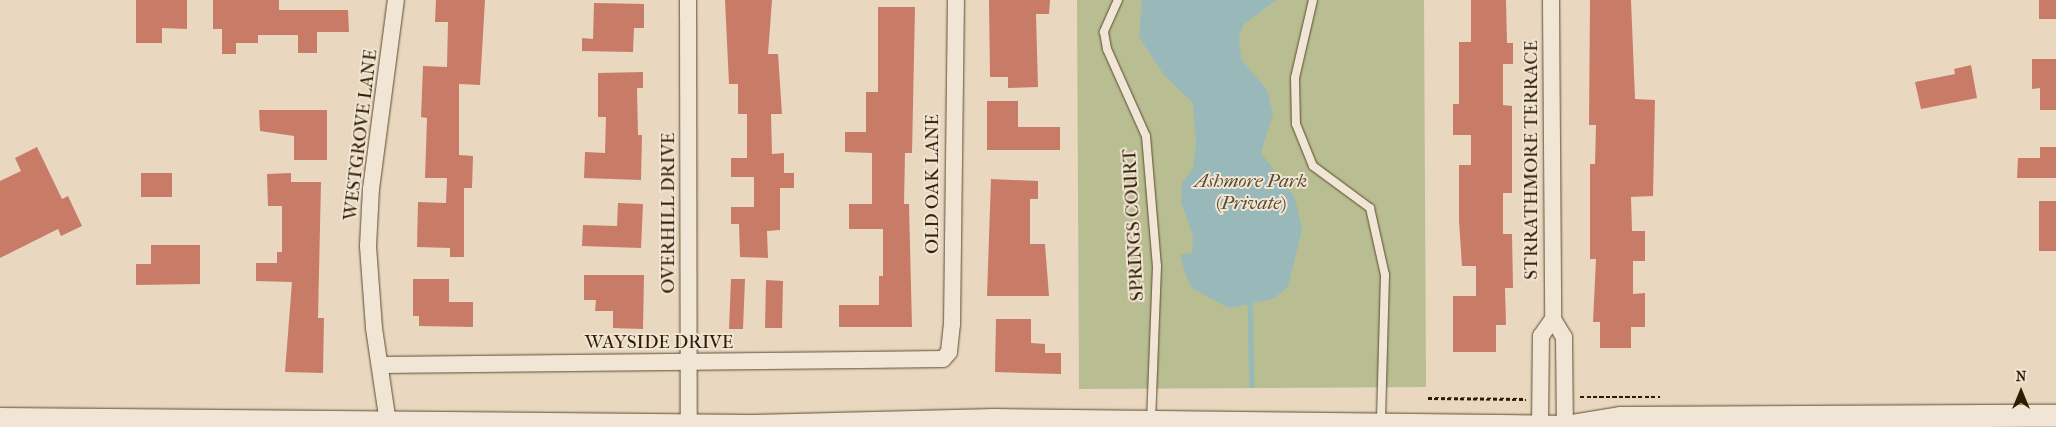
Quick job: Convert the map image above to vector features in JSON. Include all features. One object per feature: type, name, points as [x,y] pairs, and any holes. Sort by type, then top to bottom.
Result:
[{"type":"main road","points":[[0,419],[511,426],[689,426],[994,420],[1154,424],[1565,426],[1622,418],[1906,421],[2056,416]]},
{"type":"main road","points":[[1565,426],[1572,427]]},
{"type":"street","name":"WESTGROVE LANE","points":[[388,423],[381,365],[374,328],[368,246],[370,189],[396,0]]},
{"type":"street","name":"OVERHILL DRIVE","points":[[688,0],[689,426]]},
{"type":"street","name":"OLD OAK LANE","points":[[936,362],[949,352],[952,325],[956,0]]},
{"type":"street","name":"STRRATHMORE TERRACE","points":[[1551,0],[1553,319],[1564,337],[1565,426]]},
{"type":"street","name":"STRRATHMORE TERRACE","points":[[1540,426],[1541,336],[1553,319]]},
{"type":"street","name":"WAYSIDE DRIVE","points":[[381,365],[936,362]]},
{"type":"lane","name":"SPRINGS COURT","points":[[1118,0],[1104,32],[1107,49],[1140,117],[1146,136],[1156,266],[1154,424]]},
{"type":"lane","points":[[1313,0],[1296,78],[1296,124],[1313,166],[1370,208],[1385,275],[1381,425]]},
{"type":"green space","name":"Ashmore Park (Private)","points":[[1077,0],[1424,0],[1426,387],[1079,389]]},
{"type":"water","points":[[1142,0],[1276,0],[1243,25],[1239,38],[1241,59],[1267,90],[1273,114],[1261,153],[1295,198],[1302,229],[1288,287],[1273,299],[1229,308],[1193,289],[1187,279],[1180,255],[1192,253],[1193,236],[1181,202],[1182,182],[1193,169],[1196,143],[1193,103],[1164,75],[1139,37]]},
{"type":"building","points":[[136,0],[187,0],[187,29],[162,28],[162,43],[136,43]]},
{"type":"building","points":[[213,0],[279,0],[279,10],[348,10],[349,32],[317,32],[317,53],[298,53],[298,35],[258,35],[258,43],[236,43],[236,54],[222,54],[222,29],[213,29]]},
{"type":"building","points":[[436,0],[485,0],[480,85],[459,84],[459,155],[473,156],[472,188],[464,188],[464,257],[450,257],[450,248],[417,247],[418,202],[446,203],[447,178],[425,178],[427,118],[421,117],[423,66],[447,67],[448,22],[435,22]]},
{"type":"building","points":[[725,0],[772,0],[768,54],[778,54],[782,114],[771,114],[772,154],[784,153],[784,173],[794,173],[794,188],[780,188],[780,230],[767,231],[768,258],[740,257],[739,224],[731,224],[731,207],[754,207],[754,177],[731,177],[731,158],[747,158],[747,114],[738,114],[738,84],[729,84]]},
{"type":"building","points":[[989,0],[1050,0],[1049,14],[1036,14],[1038,87],[1008,88],[1008,77],[990,77]]},
{"type":"building","points":[[1471,0],[1506,0],[1507,43],[1513,43],[1513,64],[1503,64],[1503,105],[1512,106],[1512,193],[1503,193],[1503,234],[1512,234],[1513,288],[1505,288],[1506,325],[1496,325],[1496,352],[1453,352],[1453,296],[1476,296],[1476,266],[1462,266],[1459,221],[1459,165],[1471,165],[1471,135],[1453,135],[1453,104],[1459,104],[1459,42],[1471,42]]},
{"type":"building","points":[[1590,0],[1631,0],[1635,99],[1655,100],[1653,196],[1631,197],[1632,231],[1645,231],[1645,261],[1633,261],[1633,294],[1645,293],[1645,327],[1631,327],[1631,348],[1600,348],[1600,322],[1593,322],[1596,259],[1590,259],[1590,164],[1595,164],[1596,125],[1589,125]]},
{"type":"building","points":[[2039,0],[2056,0],[2056,19],[2039,19]]},
{"type":"building","points":[[594,3],[644,4],[644,28],[634,28],[633,52],[582,51],[582,38],[593,39]]},
{"type":"building","points":[[878,7],[915,7],[912,153],[905,153],[904,204],[909,204],[912,327],[839,327],[839,305],[879,305],[879,276],[883,276],[883,229],[849,229],[849,204],[872,204],[872,153],[845,152],[845,132],[866,132],[866,92],[878,92]]},
{"type":"building","points":[[2032,59],[2056,59],[2056,110],[2040,110],[2040,88],[2032,89]]},
{"type":"building","points":[[1971,65],[1977,98],[1921,109],[1915,82],[1955,74],[1954,69]]},
{"type":"building","points":[[643,72],[643,88],[637,88],[638,135],[642,135],[641,180],[584,178],[585,152],[605,153],[606,117],[598,117],[598,73]]},
{"type":"building","points":[[987,101],[1018,101],[1018,127],[1060,127],[1060,150],[987,150]]},
{"type":"building","points":[[259,110],[327,110],[327,160],[294,160],[294,136],[260,131]]},
{"type":"building","points":[[37,147],[62,199],[68,196],[82,226],[61,236],[58,229],[0,258],[0,181],[21,171],[15,158]]},
{"type":"building","points":[[2040,147],[2056,147],[2056,178],[2017,178],[2018,158],[2040,158]]},
{"type":"building","points":[[141,173],[172,173],[172,197],[141,197]]},
{"type":"building","points":[[291,173],[291,182],[321,182],[318,318],[324,318],[323,373],[285,372],[292,282],[256,281],[256,263],[277,263],[277,252],[282,252],[282,206],[268,206],[267,174]]},
{"type":"building","points":[[991,179],[1038,181],[1038,199],[1030,199],[1030,244],[1045,244],[1049,296],[987,296]]},
{"type":"building","points":[[2039,201],[2056,201],[2056,251],[2039,251]]},
{"type":"building","points":[[618,203],[643,204],[641,248],[582,246],[583,225],[617,226]]},
{"type":"building","points":[[151,245],[200,245],[200,284],[136,285],[136,264],[151,264]]},
{"type":"building","points":[[584,275],[644,275],[643,329],[613,328],[613,311],[595,311],[596,300],[584,300]]},
{"type":"building","points":[[413,279],[449,279],[449,302],[473,302],[473,327],[419,326],[419,316],[413,316]]},
{"type":"building","points":[[731,279],[745,279],[743,329],[729,329]]},
{"type":"building","points":[[766,280],[783,281],[782,328],[765,328]]},
{"type":"building","points":[[996,319],[1031,319],[1031,343],[1045,344],[1045,353],[1061,353],[1061,374],[995,372]]},
{"type":"waterway","points":[[1250,300],[1252,385]]}]
